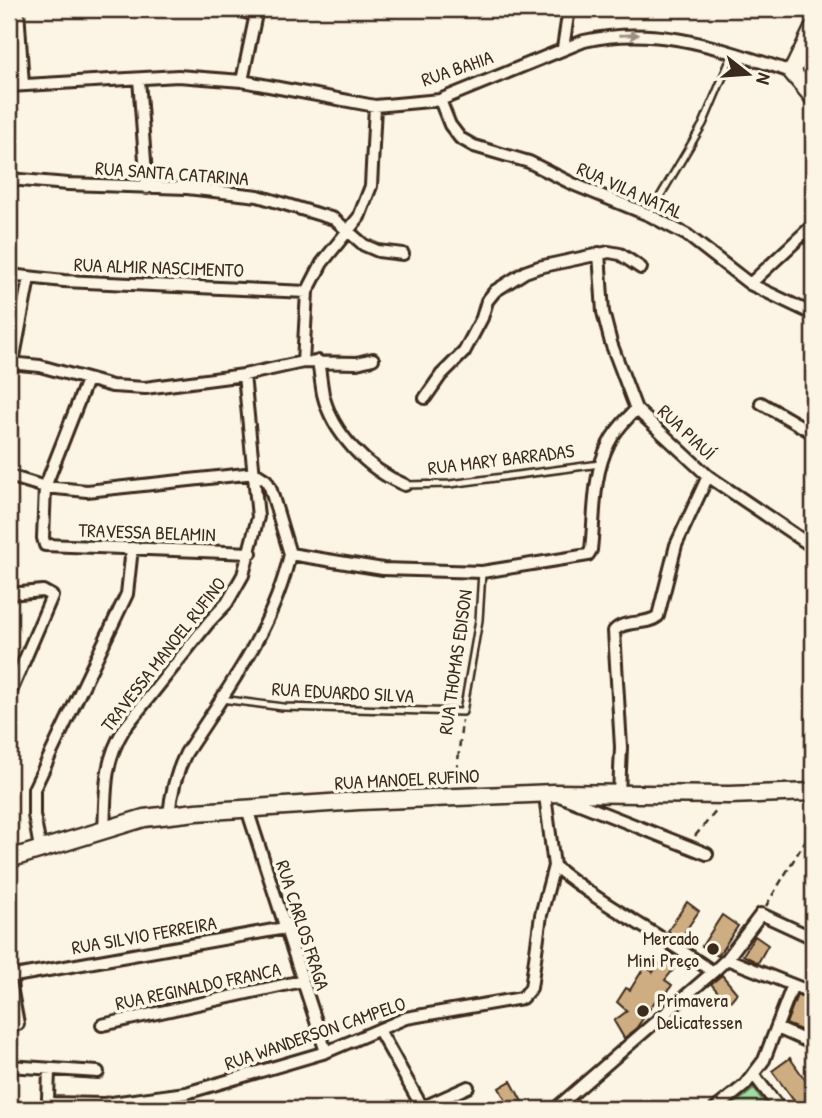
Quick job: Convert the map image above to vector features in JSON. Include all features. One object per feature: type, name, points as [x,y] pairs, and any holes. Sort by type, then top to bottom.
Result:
[{"type":"main road","points":[[813,29],[792,72],[813,97]]},
{"type":"main road","name":"RUA MANOEL RUFINO","points":[[9,859],[144,818],[169,815],[455,797],[813,792]]},
{"type":"street","points":[[18,9],[23,85]]},
{"type":"street","points":[[236,9],[256,12],[242,81]]},
{"type":"street","points":[[563,48],[569,9]]},
{"type":"street","name":"RUA BAHIA","points":[[9,86],[178,76],[242,81],[375,106],[440,100],[563,48],[608,36],[637,34],[664,36],[733,53],[792,72]]},
{"type":"street","points":[[139,79],[147,188]]},
{"type":"street","name":"RUA VILA NATAL","points":[[440,100],[450,125],[460,138],[474,146],[529,162],[573,184],[649,215],[687,234],[750,284],[813,314]]},
{"type":"street","points":[[303,362],[307,292],[322,263],[359,217],[370,186],[375,106]]},
{"type":"street","name":"RUA SANTA CATARINA","points":[[9,179],[187,188],[258,196],[334,219],[364,245],[378,251],[403,254]]},
{"type":"street","points":[[750,284],[813,226]]},
{"type":"street","points":[[425,398],[441,375],[464,352],[491,295],[525,272],[599,253],[620,254],[641,268]]},
{"type":"street","name":"RUA PIAUÍ","points":[[599,253],[603,312],[611,343],[636,409],[708,476],[813,547]]},
{"type":"street","name":"RUA ALMIR NASCIMENTO","points":[[9,275],[307,292]]},
{"type":"street","points":[[29,278],[11,362],[40,366],[112,386],[145,388],[244,375],[303,362],[357,363],[373,359]]},
{"type":"street","points":[[318,361],[324,396],[346,440],[389,478],[405,485]]},
{"type":"street","name":"TRAVESSA MANOEL RUFINO","points":[[104,831],[107,768],[113,747],[124,729],[227,603],[243,575],[251,553],[258,517],[244,375]]},
{"type":"street","points":[[45,487],[88,380]]},
{"type":"street","points":[[761,404],[813,433]]},
{"type":"street","points":[[290,554],[383,569],[482,572],[588,555],[591,550],[601,464],[608,444],[636,409]]},
{"type":"street","points":[[9,476],[45,487],[87,491],[255,473],[266,480],[270,487],[290,554],[277,601],[266,624],[186,753],[170,799],[169,815]]},
{"type":"street","points":[[619,794],[621,747],[616,627],[653,620],[658,616],[662,609],[676,545],[708,476]]},
{"type":"street","name":"TRAVESSA BELAMIN","points":[[45,487],[43,542],[49,546],[251,553]]},
{"type":"street","points":[[40,848],[34,815],[34,789],[127,594],[132,548]]},
{"type":"street","points":[[9,593],[43,591],[52,596],[9,696]]},
{"type":"street","points":[[707,855],[550,794],[554,866],[581,888],[684,951],[713,972]]},
{"type":"street","name":"RUA CARLOS FRAGA","points":[[247,809],[326,1052]]},
{"type":"street","name":"RUA WANDERSON CAMPELO","points":[[49,1070],[49,1102],[104,1106],[186,1093],[326,1052],[406,1018],[514,1000],[528,994],[533,981],[541,915],[554,866]]},
{"type":"street","points":[[555,1109],[727,959],[761,914],[813,938]]},
{"type":"street","name":"RUA SILVIO FERREIRA","points":[[9,977],[285,928]]},
{"type":"street","points":[[727,959],[792,987],[813,993]]},
{"type":"street","points":[[9,977],[18,1024],[9,1026]]},
{"type":"street","name":"RUA REGINALDO FRANCA","points":[[102,1024],[302,981]]},
{"type":"street","points":[[715,1109],[754,1075],[764,1060],[792,987]]},
{"type":"street","points":[[778,1028],[813,1044]]},
{"type":"street","points":[[379,1030],[421,1108],[468,1087]]},
{"type":"street","points":[[9,1066],[98,1072]]},
{"type":"street","points":[[754,1075],[780,1109]]},
{"type":"lane","points":[[649,215],[703,124],[733,53]]},
{"type":"lane","name":"RUA MARY BARRADAS","points":[[405,485],[450,484],[601,464]]},
{"type":"lane","name":"RUA THOMAS EDISON","points":[[463,712],[479,620],[482,572]]},
{"type":"lane","name":"RUA EDUARDO SILVA","points":[[221,699],[283,707],[463,712]]},
{"type":"path","name":"RUA THOMAS EDISON","points":[[455,797],[463,712]]},
{"type":"path","points":[[687,847],[729,795]]},
{"type":"path","points":[[761,914],[813,828]]},
{"type":"green space","points":[[754,1089],[769,1109],[728,1109]]},
{"type":"building","points":[[687,902],[699,911],[680,939],[668,931]]},
{"type":"building","points":[[722,915],[738,926],[718,956],[702,946]]},
{"type":"building","points":[[755,936],[768,945],[758,963],[743,955]]},
{"type":"building","points":[[669,952],[681,960],[665,980],[672,985],[662,1000],[658,997],[635,1030],[624,1038],[614,1021],[627,1011],[617,1002],[626,988],[630,990],[645,966],[653,972]]},
{"type":"building","points":[[722,975],[737,993],[728,1004],[711,984]]},
{"type":"building","points":[[797,995],[813,1001],[813,1035],[786,1024]]},
{"type":"building","points":[[790,1058],[813,1091],[813,1109],[800,1109],[772,1071]]},
{"type":"building","points":[[511,1081],[526,1109],[510,1109],[499,1088]]},
{"type":"place","name":"Mercado Mini Preço","points":[[713,949]]},
{"type":"place","name":"Primavera Delicatessen","points":[[643,1011]]}]
